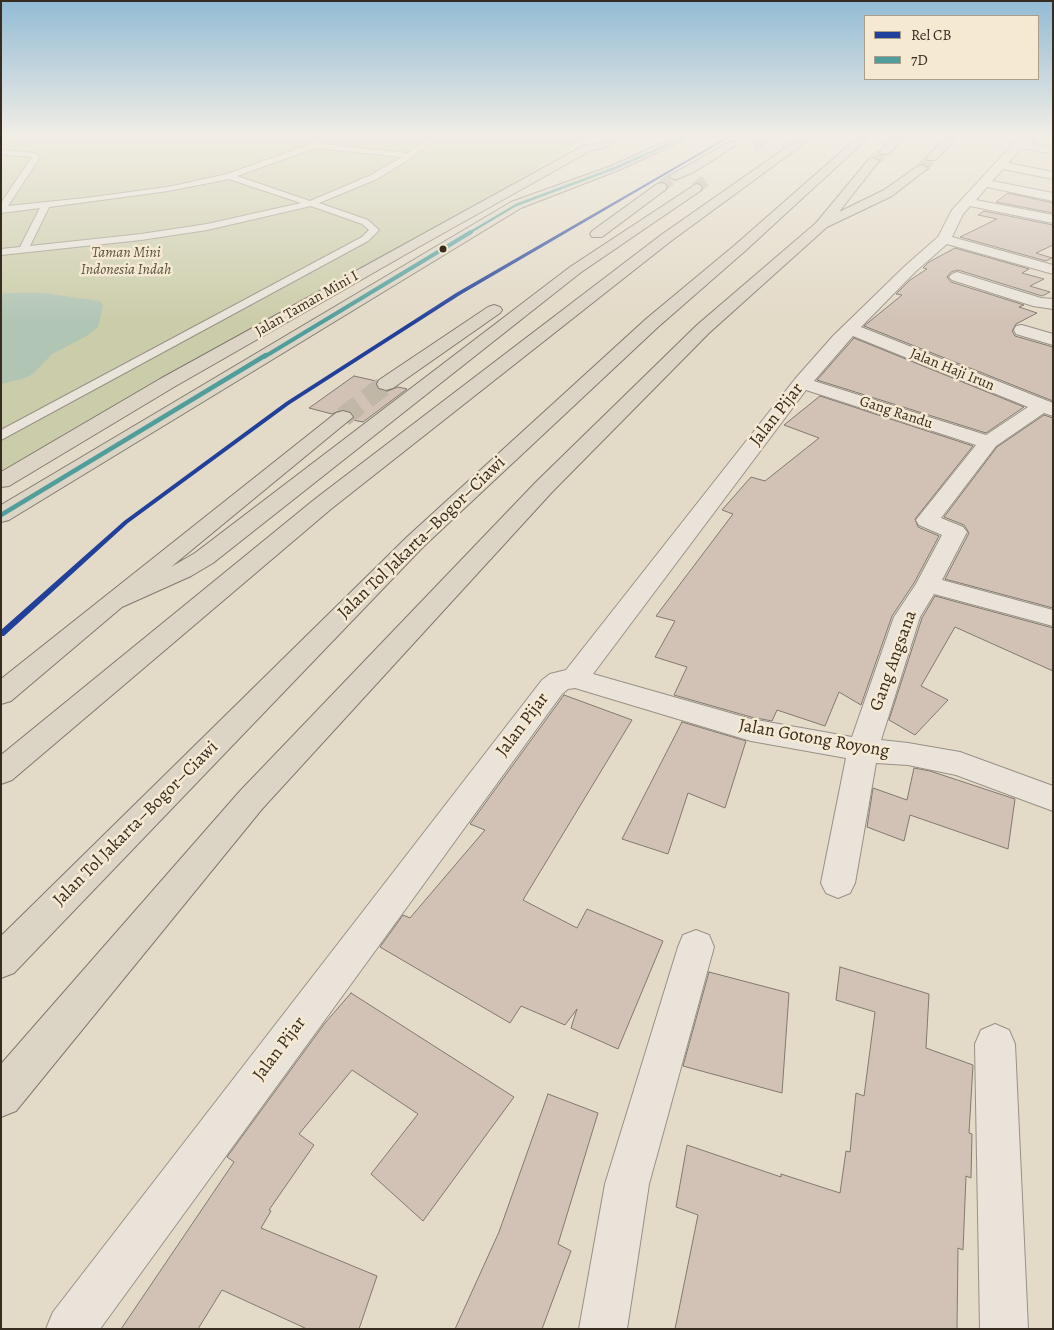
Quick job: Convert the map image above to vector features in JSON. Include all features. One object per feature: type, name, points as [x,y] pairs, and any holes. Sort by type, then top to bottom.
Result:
[{"type":"main road","name":"Jalan Taman Mini I","points":[[1,481],[167,383],[495,199]]},
{"type":"main road","points":[[516,205],[526,199]]},
{"type":"main road","name":"Jalan Taman Mini I","points":[[1,515],[516,205],[532,199]]},
{"type":"main road","points":[[589,241],[645,199]]},
{"type":"main road","points":[[113,601],[182,571],[204,558],[575,270],[680,199]]},
{"type":"main road","points":[[1,772],[323,504],[666,238],[721,199]]},
{"type":"main road","name":"Jalan Tol Jakarta–Bogor–Ciawi","points":[[1,961],[414,542],[652,323],[795,199]]},
{"type":"main road","points":[[1,1096],[251,800],[544,488],[703,329],[821,226],[843,199]]},
{"type":"main road","points":[[821,226],[876,199]]},
{"type":"main road","points":[[386,384],[509,300]]},
{"type":"main road","points":[[1,694],[113,601],[343,417]]},
{"type":"street","name":"Jalan Pijar","points":[[70,1329],[552,686],[560,681],[575,678],[802,383],[840,340],[910,269],[944,238],[957,212],[970,199]]},
{"type":"street","points":[[967,202],[1053,219]]},
{"type":"street","points":[[944,238],[1053,266]]},
{"type":"street","points":[[944,238],[1053,270]]},
{"type":"street","points":[[957,277],[1039,303],[1053,304]]},
{"type":"street","name":"Jalan Haji Irun","points":[[851,330],[1047,408]]},
{"type":"street","points":[[1022,330],[1053,340]]},
{"type":"street","name":"Gang Randu","points":[[802,383],[989,442]]},
{"type":"street","points":[[989,442],[1047,408]]},
{"type":"street","name":"Gang Angsana","points":[[838,883],[863,750],[907,617],[928,584],[955,532],[927,520],[989,442]]},
{"type":"street","points":[[928,584],[1053,618]]},
{"type":"street","name":"Jalan Gotong Royong","points":[[575,678],[751,730],[863,750],[908,754],[960,764],[1053,799]]},
{"type":"street","points":[[603,1329],[627,1184],[696,947]]},
{"type":"street","points":[[995,1044],[1004,1329]]},
{"type":"lane","points":[[2,210],[9,199]]},
{"type":"lane","points":[[2,210],[91,199]]},
{"type":"lane","points":[[1,436],[365,239],[374,230],[365,222],[296,199]]},
{"type":"lane","points":[[1,252],[208,227],[310,204],[321,199]]},
{"type":"lane","points":[[24,250],[46,205]]},
{"type":"green space","name":"Taman Mini Indonesia Indah","points":[[1,199],[485,199],[1,476]]},
{"type":"shaded area","points":[[42,293],[100,301],[103,306],[98,327],[85,337],[52,354],[33,374],[1,384],[1,294]]},
{"type":"building","points":[[1000,199],[1035,199],[1053,203],[1053,213],[996,202]]},
{"type":"building","points":[[984,211],[1053,225],[1053,245],[1036,253],[1052,258],[1046,261],[960,237],[997,219],[978,215]]},
{"type":"building","points":[[955,248],[1029,269],[1022,273],[1044,279],[1030,286],[1050,292],[1042,296],[958,270],[951,272],[947,277],[951,282],[1024,305],[1019,307],[1037,313],[1016,324],[1012,331],[1015,336],[1053,347],[1053,401],[864,326],[902,295],[896,294],[910,280],[927,269],[923,268],[929,262]]},
{"type":"building","points":[[854,338],[1024,407],[986,433],[817,380]]},
{"type":"building","points":[[354,376],[376,381],[377,389],[385,392],[398,387],[407,389],[363,422],[353,420],[355,417],[352,412],[344,409],[332,414],[309,408]]},
{"type":"building","points":[[820,396],[973,446],[915,519],[918,527],[939,536],[914,583],[892,616],[861,705],[839,692],[825,726],[777,710],[772,721],[751,717],[674,695],[687,667],[655,657],[675,621],[656,616],[733,514],[722,510],[751,477],[765,481],[819,438],[784,425]]},
{"type":"building","points":[[1044,415],[1053,418],[1053,608],[945,579],[969,533],[964,525],[944,517],[997,447]]},
{"type":"building","points":[[935,596],[1053,628],[1053,671],[955,627],[921,686],[948,700],[915,735],[889,720],[922,618]]},
{"type":"building","points":[[564,695],[632,720],[523,900],[577,928],[587,909],[663,941],[618,1049],[571,1028],[577,1009],[565,1025],[521,1006],[510,1023],[380,947],[403,915],[410,918],[485,830],[470,824]]},
{"type":"building","points":[[682,722],[746,741],[725,808],[688,793],[668,854],[622,839]]},
{"type":"building","points":[[914,768],[930,771],[1015,799],[1008,849],[910,815],[904,841],[867,827],[873,788],[907,800]]},
{"type":"building","points":[[840,967],[929,994],[926,1048],[973,1065],[969,1133],[972,1134],[971,1178],[966,1176],[963,1250],[958,1248],[957,1329],[675,1329],[698,1215],[676,1207],[687,1145],[781,1177],[781,1174],[840,1193],[846,1151],[850,1152],[856,1093],[864,1096],[875,1012],[836,1000]]},
{"type":"building","points":[[709,972],[789,993],[782,1093],[683,1066]]},
{"type":"building","points":[[351,993],[514,1097],[423,1221],[371,1174],[418,1114],[352,1070],[299,1134],[314,1145],[269,1210],[271,1211],[261,1228],[377,1276],[359,1329],[307,1329],[222,1290],[198,1329],[121,1329],[234,1162],[227,1157],[325,1023]]},
{"type":"building","points":[[548,1094],[598,1113],[558,1244],[571,1251],[542,1329],[455,1329],[499,1232]]},
{"type":"tunnel","points":[[343,417],[386,384]]},
{"type":"rail line","name":"CB","points":[[1,634],[126,522],[288,403],[458,294],[622,199]]},
{"type":"transit line","name":"7D","points":[[1,515],[516,205],[532,199]]}]
